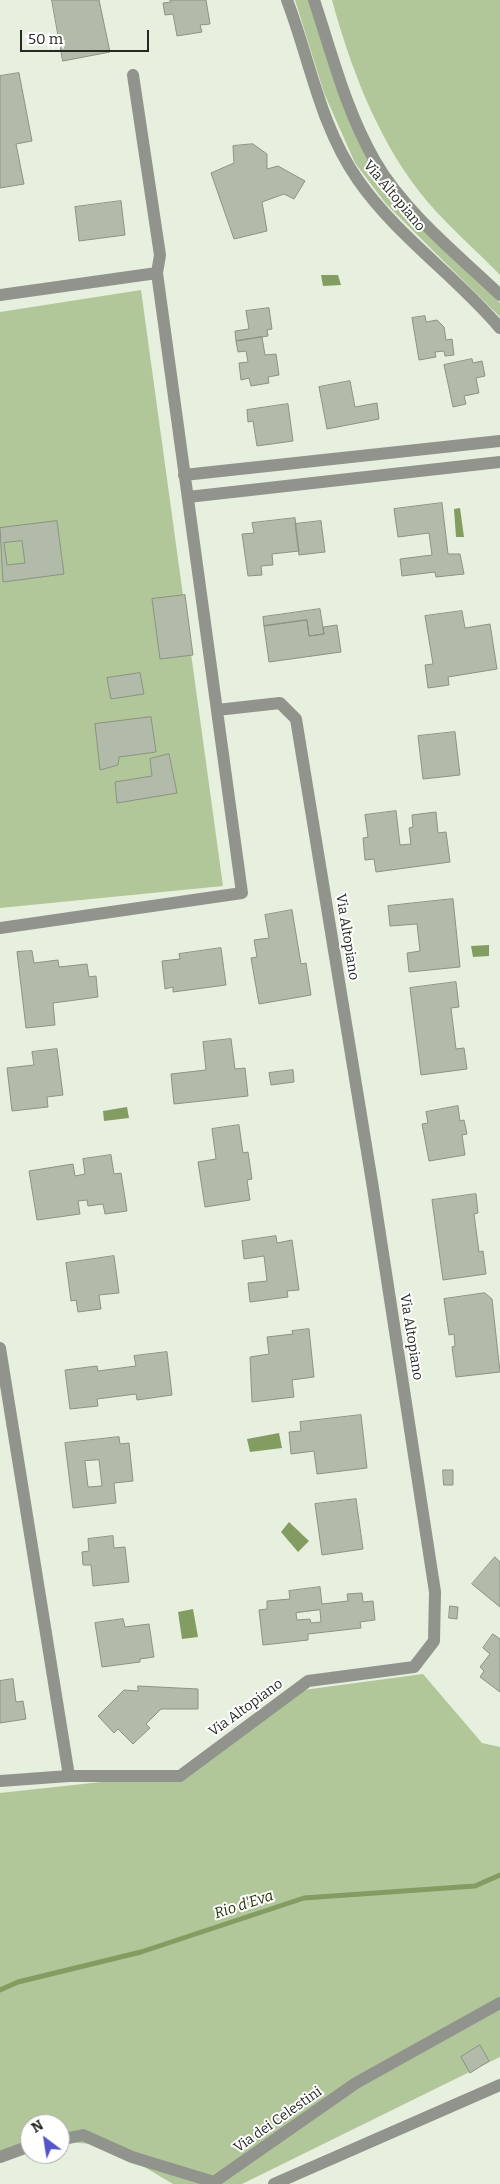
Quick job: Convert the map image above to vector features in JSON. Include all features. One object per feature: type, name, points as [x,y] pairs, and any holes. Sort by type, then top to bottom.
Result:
[{"type":"street","name":"Via Altopiano","points":[[287,0],[331,130],[358,180],[389,218],[500,328]]},
{"type":"street","name":"Via Altopiano","points":[[314,0],[342,87],[375,161],[400,197],[500,295]]},
{"type":"street","points":[[0,928],[242,893],[156,273],[160,255],[133,75]]},
{"type":"street","points":[[0,295],[156,273]]},
{"type":"street","points":[[184,475],[500,441]]},
{"type":"street","points":[[188,497],[500,462]]},
{"type":"street","name":"Via Altopiano","points":[[0,1781],[69,1776],[180,1776],[308,1681],[414,1667],[434,1641],[435,1592],[370,1172],[296,719],[280,703],[217,710]]},
{"type":"street","points":[[0,1348],[69,1776]]},
{"type":"street","name":"Via dei Celestini","points":[[70,2138],[83,2135],[132,2157],[215,2183],[356,2083],[500,2002]]},
{"type":"street","points":[[274,2184],[500,2085]]},
{"type":"street","points":[[0,2157],[20,2150]]},
{"type":"shaded area","points":[[295,0],[308,0],[358,139],[500,303],[500,317],[386,204],[355,163],[324,93]]},
{"type":"shaded area","points":[[332,0],[500,0],[500,275],[437,212],[403,169],[389,146],[366,99],[347,50]]},
{"type":"shaded area","points":[[321,275],[338,275],[341,285],[323,286]]},
{"type":"shaded area","points":[[141,290],[223,886],[0,908],[0,312]]},
{"type":"shaded area","points":[[460,508],[464,537],[456,537],[454,509]]},
{"type":"shaded area","points":[[489,945],[489,956],[473,957],[471,946]]},
{"type":"shaded area","points":[[127,1107],[129,1118],[104,1121],[103,1111]]},
{"type":"shaded area","points":[[279,1433],[282,1448],[250,1452],[247,1439]]},
{"type":"shaded area","points":[[289,1522],[309,1541],[298,1552],[281,1532]]},
{"type":"shaded area","points":[[193,1609],[198,1637],[182,1639],[178,1612]]},
{"type":"shaded area","points":[[423,1674],[482,1743],[500,1747],[500,2057],[242,2184],[173,2184],[109,2146],[70,2142],[70,2114],[20,2114],[20,2154],[0,2162],[0,1793],[193,1772],[296,1691]]},
{"type":"building","points":[[52,0],[99,0],[110,52],[63,61]]},
{"type":"building","points":[[170,0],[206,0],[210,24],[200,25],[202,32],[177,36],[173,14],[165,15],[163,3],[171,2]]},
{"type":"building","points":[[19,73],[32,141],[16,144],[24,184],[0,188],[0,76]]},
{"type":"building","points":[[253,144],[267,154],[267,169],[278,166],[305,181],[294,199],[284,194],[262,202],[267,231],[234,239],[211,173],[234,163],[233,146]]},
{"type":"building","points":[[121,201],[125,235],[79,241],[75,207]]},
{"type":"building","points":[[269,308],[272,329],[267,330],[268,336],[236,341],[235,331],[249,329],[246,311]]},
{"type":"building","points":[[425,316],[426,322],[437,320],[444,327],[446,340],[452,339],[454,355],[445,356],[444,351],[435,352],[436,357],[419,360],[412,318]]},
{"type":"building","points":[[262,337],[265,355],[276,354],[279,375],[268,377],[269,383],[251,386],[249,378],[241,380],[239,363],[248,362],[246,351],[238,352],[236,341]]},
{"type":"building","points":[[472,359],[473,363],[482,361],[485,376],[476,378],[479,393],[464,396],[466,404],[453,407],[444,365]]},
{"type":"building","points":[[350,381],[355,407],[377,403],[379,419],[327,429],[319,387]]},
{"type":"building","points":[[288,404],[293,441],[257,446],[253,421],[248,422],[247,410]]},
{"type":"building","points":[[442,503],[448,554],[460,554],[464,574],[436,577],[435,572],[402,576],[400,559],[432,555],[429,533],[398,537],[394,509]]},
{"type":"building","points":[[295,518],[299,551],[272,554],[273,565],[261,566],[262,575],[248,576],[242,534],[254,533],[252,523]]},
{"type":"building","points":[[57,521],[64,574],[3,582],[0,528]],"holes":[[[22,541],[25,563],[7,565],[4,543]]]},
{"type":"building","points":[[321,521],[325,552],[299,555],[295,524]]},
{"type":"building","points":[[185,595],[193,655],[160,659],[152,599]]},
{"type":"building","points":[[320,609],[324,634],[309,636],[307,620],[264,626],[263,617]]},
{"type":"building","points":[[462,611],[465,628],[490,624],[497,669],[448,677],[449,685],[428,688],[425,665],[433,664],[425,616]]},
{"type":"building","points":[[307,620],[309,636],[324,634],[323,627],[337,625],[341,652],[269,662],[264,626]]},
{"type":"building","points":[[140,673],[144,694],[111,699],[107,678]]},
{"type":"building","points":[[151,717],[156,752],[119,757],[118,765],[100,770],[95,724]]},
{"type":"building","points":[[455,732],[460,775],[423,779],[418,736]]},
{"type":"building","points":[[169,754],[177,793],[117,803],[115,782],[152,776],[150,759]]},
{"type":"building","points":[[396,811],[400,845],[411,844],[409,828],[413,827],[412,815],[436,812],[438,833],[446,832],[450,862],[376,872],[374,859],[365,860],[363,838],[368,837],[365,815]]},
{"type":"building","points":[[453,899],[460,967],[409,972],[407,953],[420,951],[417,924],[390,926],[388,906]]},
{"type":"building","points":[[292,910],[301,964],[306,963],[311,995],[259,1004],[251,958],[257,957],[254,940],[269,938],[265,915]]},
{"type":"building","points":[[221,948],[226,985],[173,992],[173,987],[165,989],[162,961],[180,959],[179,954]]},
{"type":"building","points":[[32,951],[34,963],[58,960],[59,967],[87,964],[89,977],[96,976],[98,997],[53,1003],[55,1025],[26,1028],[17,952]]},
{"type":"building","points":[[456,982],[459,1007],[451,1008],[456,1049],[464,1048],[467,1069],[421,1075],[410,988]]},
{"type":"building","points":[[231,1039],[235,1069],[245,1068],[248,1096],[174,1104],[171,1074],[206,1070],[203,1042]]},
{"type":"building","points":[[57,1049],[63,1095],[47,1097],[48,1107],[12,1111],[7,1068],[34,1065],[32,1052]]},
{"type":"building","points":[[293,1070],[294,1082],[271,1085],[269,1073]]},
{"type":"building","points":[[458,1106],[460,1121],[464,1120],[467,1134],[462,1135],[465,1155],[429,1161],[422,1124],[428,1123],[426,1112]]},
{"type":"building","points":[[239,1125],[243,1153],[248,1152],[252,1179],[247,1180],[250,1200],[205,1207],[198,1162],[216,1159],[212,1129]]},
{"type":"building","points":[[111,1155],[114,1174],[121,1173],[127,1211],[105,1214],[103,1204],[88,1206],[87,1200],[78,1201],[80,1214],[37,1220],[29,1171],[73,1164],[75,1176],[85,1174],[83,1159]]},
{"type":"building","points":[[476,1194],[478,1213],[474,1214],[479,1252],[483,1251],[486,1274],[443,1280],[432,1200]]},
{"type":"building","points":[[276,1236],[277,1243],[292,1240],[299,1290],[287,1291],[288,1297],[250,1302],[248,1283],[267,1281],[264,1256],[244,1259],[242,1241]]},
{"type":"building","points":[[114,1256],[119,1293],[99,1295],[101,1309],[78,1312],[76,1300],[71,1301],[66,1263]]},
{"type":"building","points":[[485,1293],[492,1299],[500,1372],[456,1377],[452,1347],[455,1346],[454,1334],[449,1335],[444,1299]]},
{"type":"building","points":[[309,1329],[314,1377],[292,1380],[294,1397],[252,1402],[250,1357],[269,1354],[267,1337],[293,1334],[292,1331]]},
{"type":"building","points":[[167,1352],[172,1395],[137,1400],[136,1394],[97,1399],[98,1406],[70,1409],[65,1370],[97,1366],[98,1371],[136,1366],[134,1356]]},
{"type":"building","points":[[361,1415],[367,1468],[317,1474],[314,1451],[291,1454],[289,1432],[301,1431],[300,1422]]},
{"type":"building","points":[[119,1437],[120,1444],[129,1443],[133,1481],[114,1483],[116,1503],[73,1508],[65,1443]],"holes":[[[99,1460],[102,1486],[88,1487],[85,1461]]]},
{"type":"building","points":[[443,1470],[453,1470],[453,1485],[444,1485]]},
{"type":"building","points":[[356,1499],[363,1549],[322,1555],[315,1504]]},
{"type":"building","points":[[113,1536],[114,1548],[125,1547],[129,1582],[93,1586],[91,1565],[83,1565],[82,1552],[89,1551],[88,1539]]},
{"type":"building","points":[[495,1557],[500,1562],[500,1607],[472,1584]]},
{"type":"building","points":[[320,1587],[322,1604],[348,1601],[347,1594],[362,1593],[363,1602],[373,1601],[375,1620],[360,1622],[361,1628],[308,1634],[308,1640],[263,1645],[259,1610],[267,1609],[267,1601],[290,1599],[289,1591]],"holes":[[[320,1610],[321,1622],[311,1623],[310,1619],[297,1620],[296,1613]]]},
{"type":"building","points":[[450,1606],[458,1607],[457,1619],[449,1618]]},
{"type":"building","points":[[123,1619],[125,1627],[149,1624],[154,1657],[140,1659],[140,1662],[102,1667],[95,1623]]},
{"type":"building","points":[[493,1634],[500,1639],[500,1692],[480,1677],[484,1671],[480,1667],[490,1654],[483,1648]]},
{"type":"building","points":[[13,1679],[16,1702],[23,1701],[26,1719],[0,1723],[0,1681]]},
{"type":"building","points":[[138,1686],[198,1689],[198,1709],[161,1709],[146,1724],[150,1728],[133,1744],[118,1729],[114,1733],[98,1716],[124,1690],[138,1691]]},
{"type":"building","points":[[480,2045],[489,2061],[470,2073],[461,2057]]},
{"type":"waterway","name":"Rio d'Eva","points":[[0,1990],[18,1982],[141,1952],[304,1898],[475,1886],[500,1875]]}]
